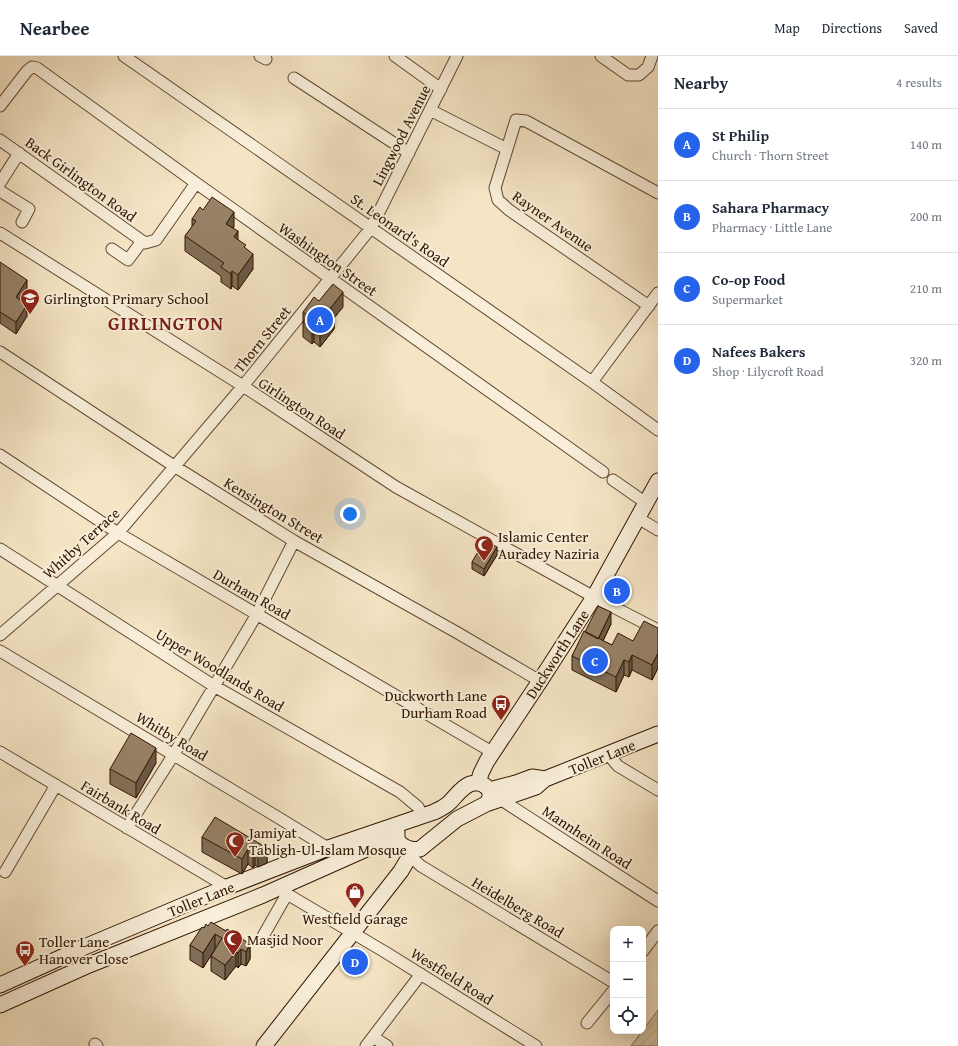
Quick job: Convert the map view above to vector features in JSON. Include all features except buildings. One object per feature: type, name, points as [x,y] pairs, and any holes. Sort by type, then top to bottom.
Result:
[{"type":"main road","name":"Duckworth Lane","points":[[488,794],[483,768],[594,597],[658,481]]},
{"type":"main road","name":"Toller Lane","points":[[0,1005],[89,965],[150,940],[237,905],[284,890],[334,863],[377,845],[406,849],[420,849],[488,794],[532,777],[545,779],[658,734]]},
{"type":"main road","name":"Toller Lane","points":[[0,986],[82,948],[227,888],[328,848],[444,807],[464,787],[472,783],[488,794]]},
{"type":"main road","points":[[264,1046],[405,865],[406,849],[396,837],[397,830],[406,821]]},
{"type":"main road","points":[[328,848],[334,863]]},
{"type":"main road","points":[[227,888],[237,905]]},
{"type":"main road","points":[[142,923],[150,940]]},
{"type":"main road","points":[[82,948],[89,965]]},
{"type":"street","name":"St. Leonard's Road","points":[[124,56],[592,382],[658,430]]},
{"type":"street","points":[[395,56],[441,89]]},
{"type":"street","name":"Lingwood Avenue","points":[[371,228],[457,56]]},
{"type":"street","points":[[601,56],[628,75],[639,75],[648,67],[652,56]]},
{"type":"street","name":"Washington Street","points":[[0,106],[27,71],[32,67],[37,68],[602,472]]},
{"type":"street","points":[[294,78],[408,153]]},
{"type":"street","points":[[430,110],[507,149]]},
{"type":"street","name":"Rayner Avenue","points":[[649,306],[509,210],[498,200],[495,188],[516,120],[526,121],[658,194]]},
{"type":"street","name":"Back Girlington Road","points":[[0,140],[143,242]]},
{"type":"street","points":[[0,182],[19,153]]},
{"type":"street","points":[[112,249],[128,260],[143,242],[156,240],[196,183]]},
{"type":"street","points":[[0,191],[29,209],[22,222]]},
{"type":"street","name":"Thorn Street","points":[[174,466],[243,386],[371,228]]},
{"type":"street","name":"Girlington Road","points":[[0,233],[243,386],[396,487],[594,597],[658,630]]},
{"type":"street","points":[[592,382],[658,293]]},
{"type":"street","name":"Kensington Street","points":[[0,352],[174,466],[294,541],[456,632],[540,682]]},
{"type":"street","name":"Durham Road","points":[[0,455],[118,533],[492,752]]},
{"type":"street","name":"Whitby Terrace","points":[[0,635],[118,533],[174,466]]},
{"type":"street","points":[[613,480],[646,503]]},
{"type":"street","points":[[638,518],[658,530]]},
{"type":"street","points":[[127,828],[174,754],[257,614],[294,541]]},
{"type":"street","name":"Upper Woodlands Road","points":[[0,550],[214,686],[400,792],[418,807],[422,815]]},
{"type":"street","name":"Whitby Road","points":[[0,651],[174,754],[328,848]]},
{"type":"street","name":"Fairbank Road","points":[[0,752],[227,888]]},
{"type":"street","points":[[608,754],[618,766],[658,790]]},
{"type":"street","points":[[6,872],[56,785]]},
{"type":"street","name":"Mannheim Road","points":[[488,794],[658,901]]},
{"type":"street","name":"Heidelberg Road","points":[[406,849],[421,866],[610,980]]},
{"type":"street","points":[[262,938],[284,890]]},
{"type":"street","name":"Westfield Road","points":[[284,890],[536,1046]]},
{"type":"street","points":[[646,947],[658,931]]},
{"type":"street","points":[[387,1046],[369,1042],[421,974]]},
{"type":"street","points":[[587,1023],[610,995]]},
{"type":"shaded area","points":[[658,1010],[658,1046],[631,1046],[640,1034],[646,1034],[646,1026]]},
{"type":"place","name":"Girlington Primary School","points":[[30,315]]},
{"type":"place","name":"St Philip","points":[[320,320]]},
{"type":"place","name":"Islamic Center Auradey Naziria","points":[[484,562]]},
{"type":"place","name":"Sahara Pharmacy","points":[[617,591]]},
{"type":"place","name":"Co-op Food","points":[[595,661]]},
{"type":"place","name":"Duckworth Lane Durham Road","points":[[501,721]]},
{"type":"place","name":"Jamiyat Tabligh-Ul-Islam Mosque","points":[[235,858]]},
{"type":"place","name":"Westfield Garage","points":[[355,909]]},
{"type":"place","name":"Masjid Noor","points":[[233,956]]},
{"type":"place","name":"Nafees Bakers","points":[[355,962]]},
{"type":"place","name":"Toller Lane Hanover Close","points":[[25,967]]},
{"type":"district","name":"GIRLINGTON","points":[[166,323]]}]
